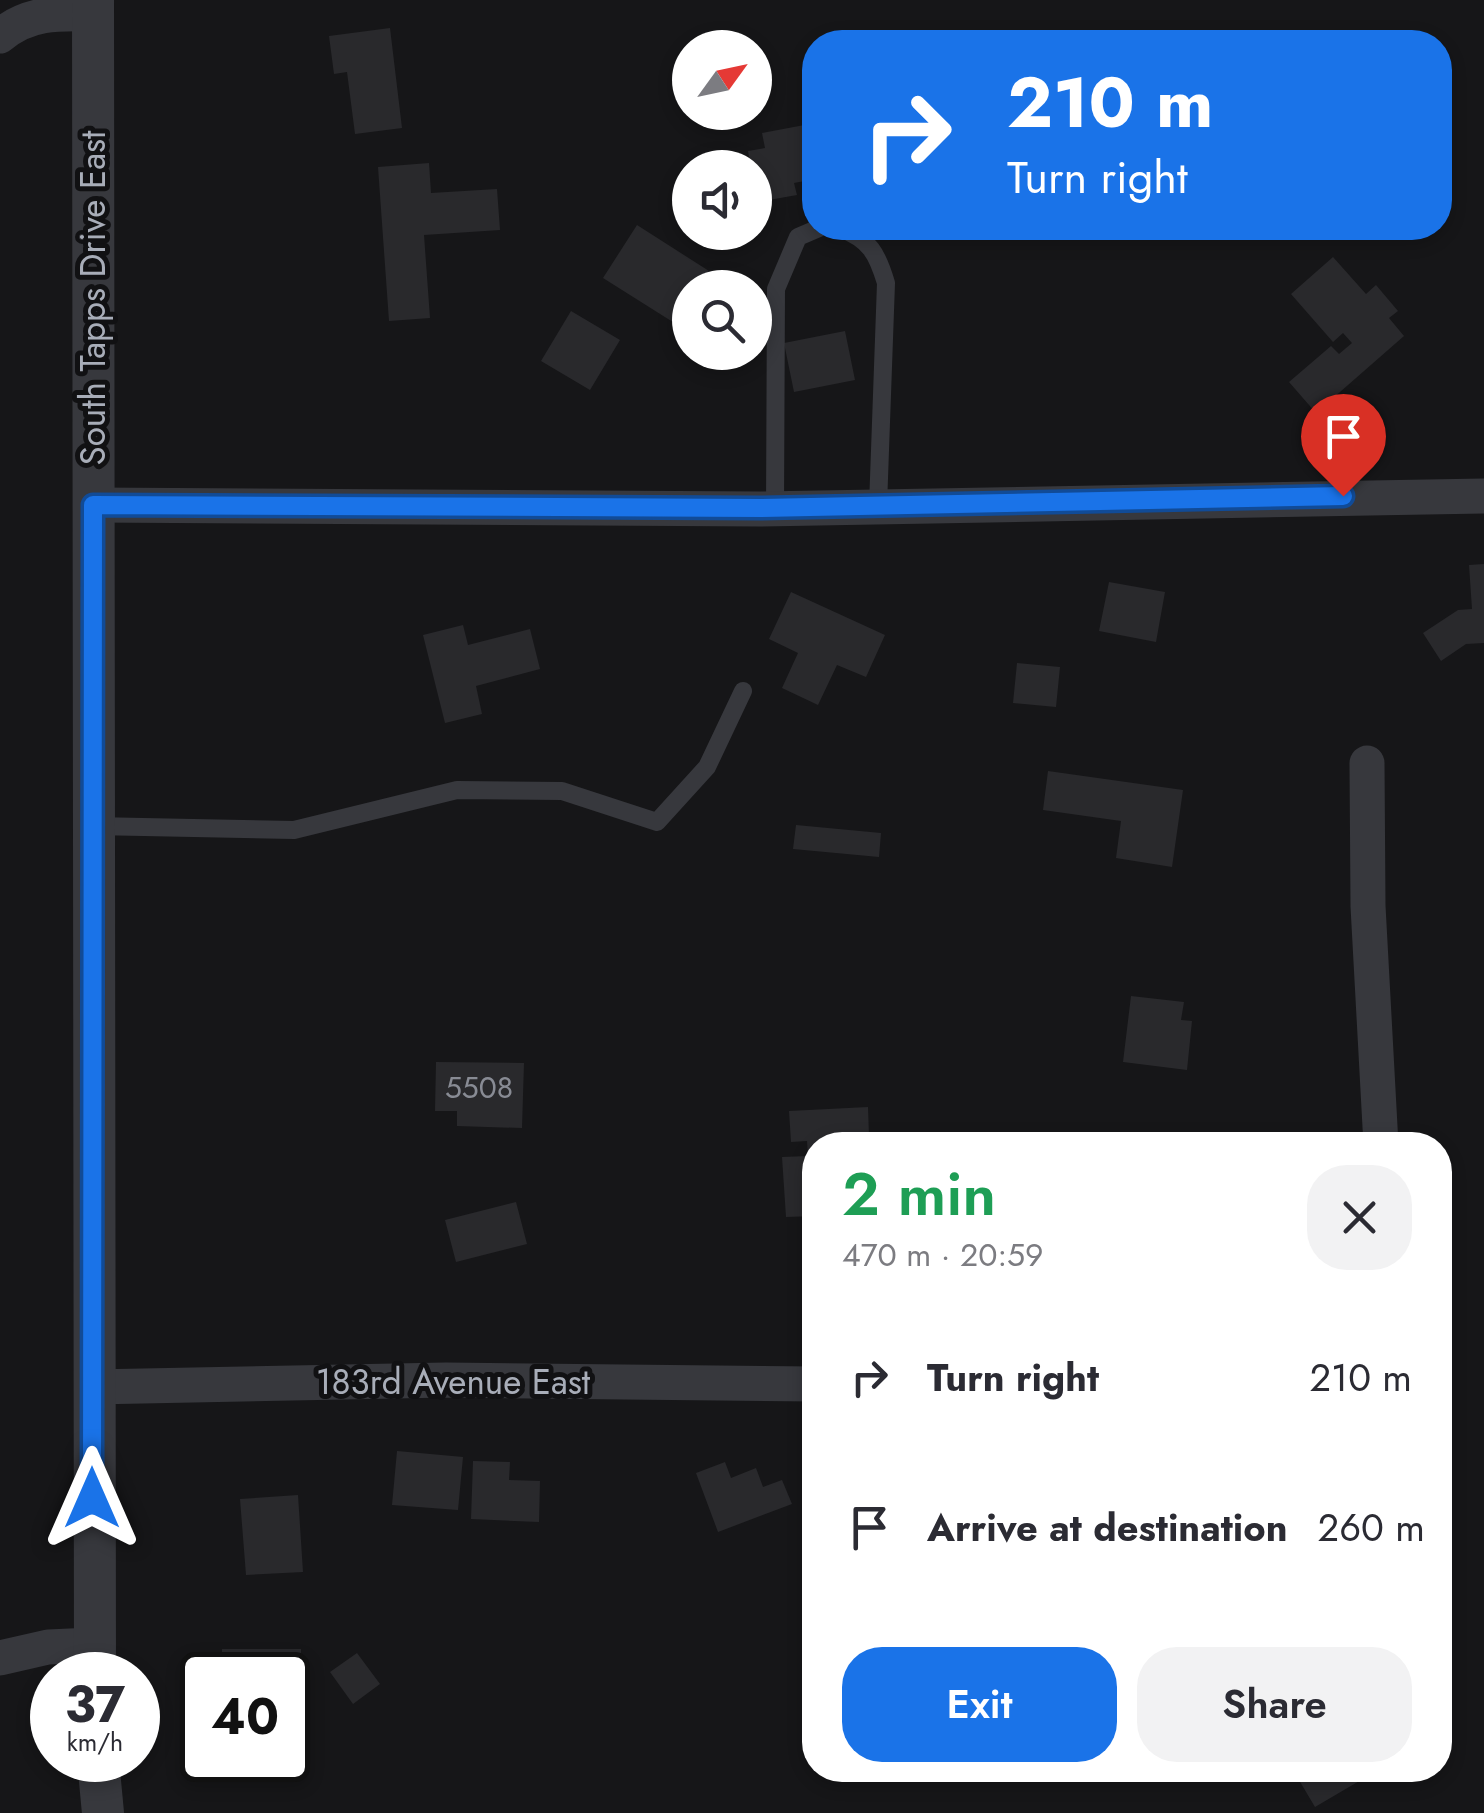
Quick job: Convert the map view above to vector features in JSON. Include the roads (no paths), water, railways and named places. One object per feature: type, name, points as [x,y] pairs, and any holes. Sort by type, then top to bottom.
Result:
[{"type":"street","points":[[0,36],[13,24],[45,13],[93,7]]},
{"type":"street","name":"South Tapps Drive East","points":[[93,7],[94,1652]]},
{"type":"street","points":[[93,505],[775,508],[1484,496]]},
{"type":"street","points":[[1368,763],[1368,906],[1379,1132]]},
{"type":"street","name":"183rd Avenue East","points":[[92,1387],[446,1380],[802,1384]]},
{"type":"street","points":[[0,1658],[48,1647],[66,1652]]},
{"type":"street","points":[[100,1782],[103,1813]]},
{"type":"lane","points":[[775,508],[776,290],[802,235]]},
{"type":"lane","points":[[866,240],[878,256],[886,283],[878,506]]},
{"type":"lane","points":[[93,826],[294,830],[457,790],[562,791],[657,822],[706,767],[743,692]]}]
